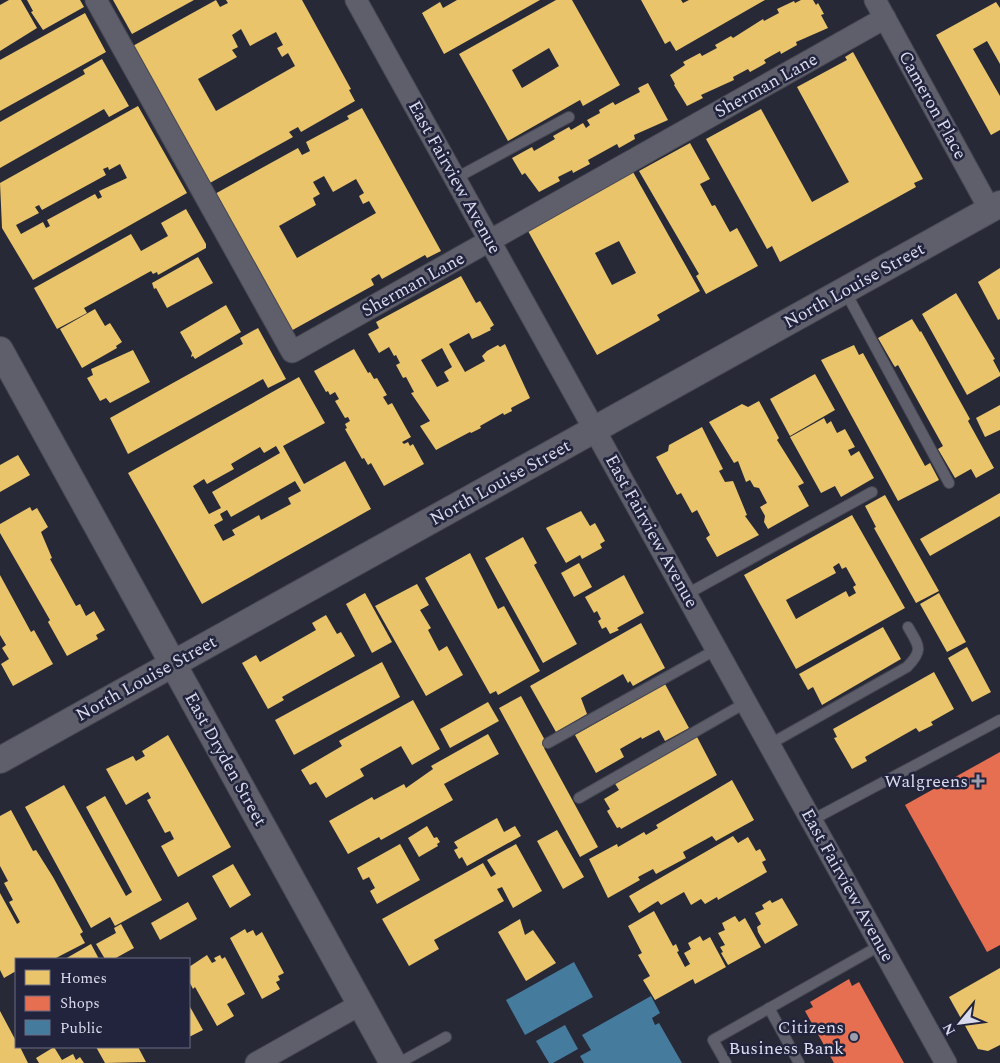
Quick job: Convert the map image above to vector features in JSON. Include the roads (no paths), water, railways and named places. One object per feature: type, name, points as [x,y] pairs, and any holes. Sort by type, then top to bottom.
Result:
[{"type":"street","name":"Sherman Lane","points":[[96,0],[292,352],[491,240],[880,9]]},
{"type":"street","name":"East Fairview Avenue","points":[[356,0],[596,429],[946,1063]]},
{"type":"street","name":"Cameron Place","points":[[880,9],[995,207]]},
{"type":"street","name":"North Louise Street","points":[[0,760],[995,207]]},
{"type":"street","name":"East Dryden Street","points":[[0,350],[393,1063]]},
{"type":"street","points":[[256,1063],[361,1004]]},
{"type":"lane","points":[[456,178],[569,117]]},
{"type":"lane","points":[[845,290],[949,482]]},
{"type":"lane","points":[[687,594],[872,492]]},
{"type":"lane","points":[[770,744],[907,667],[918,656],[919,645],[908,627]]},
{"type":"lane","points":[[548,743],[717,649]]},
{"type":"lane","points":[[579,798],[747,702]]},
{"type":"lane","points":[[812,820],[1000,720]]},
{"type":"lane","points":[[726,1063],[713,1040],[881,945]]},
{"type":"lane","points":[[769,1008],[799,1063]]},
{"type":"lane","points":[[399,1063],[446,1037]]},
{"type":"place","name":"Walgreens","points":[[978,781]]},
{"type":"place","name":"Citizens Business Bank","points":[[854,1037]]}]
